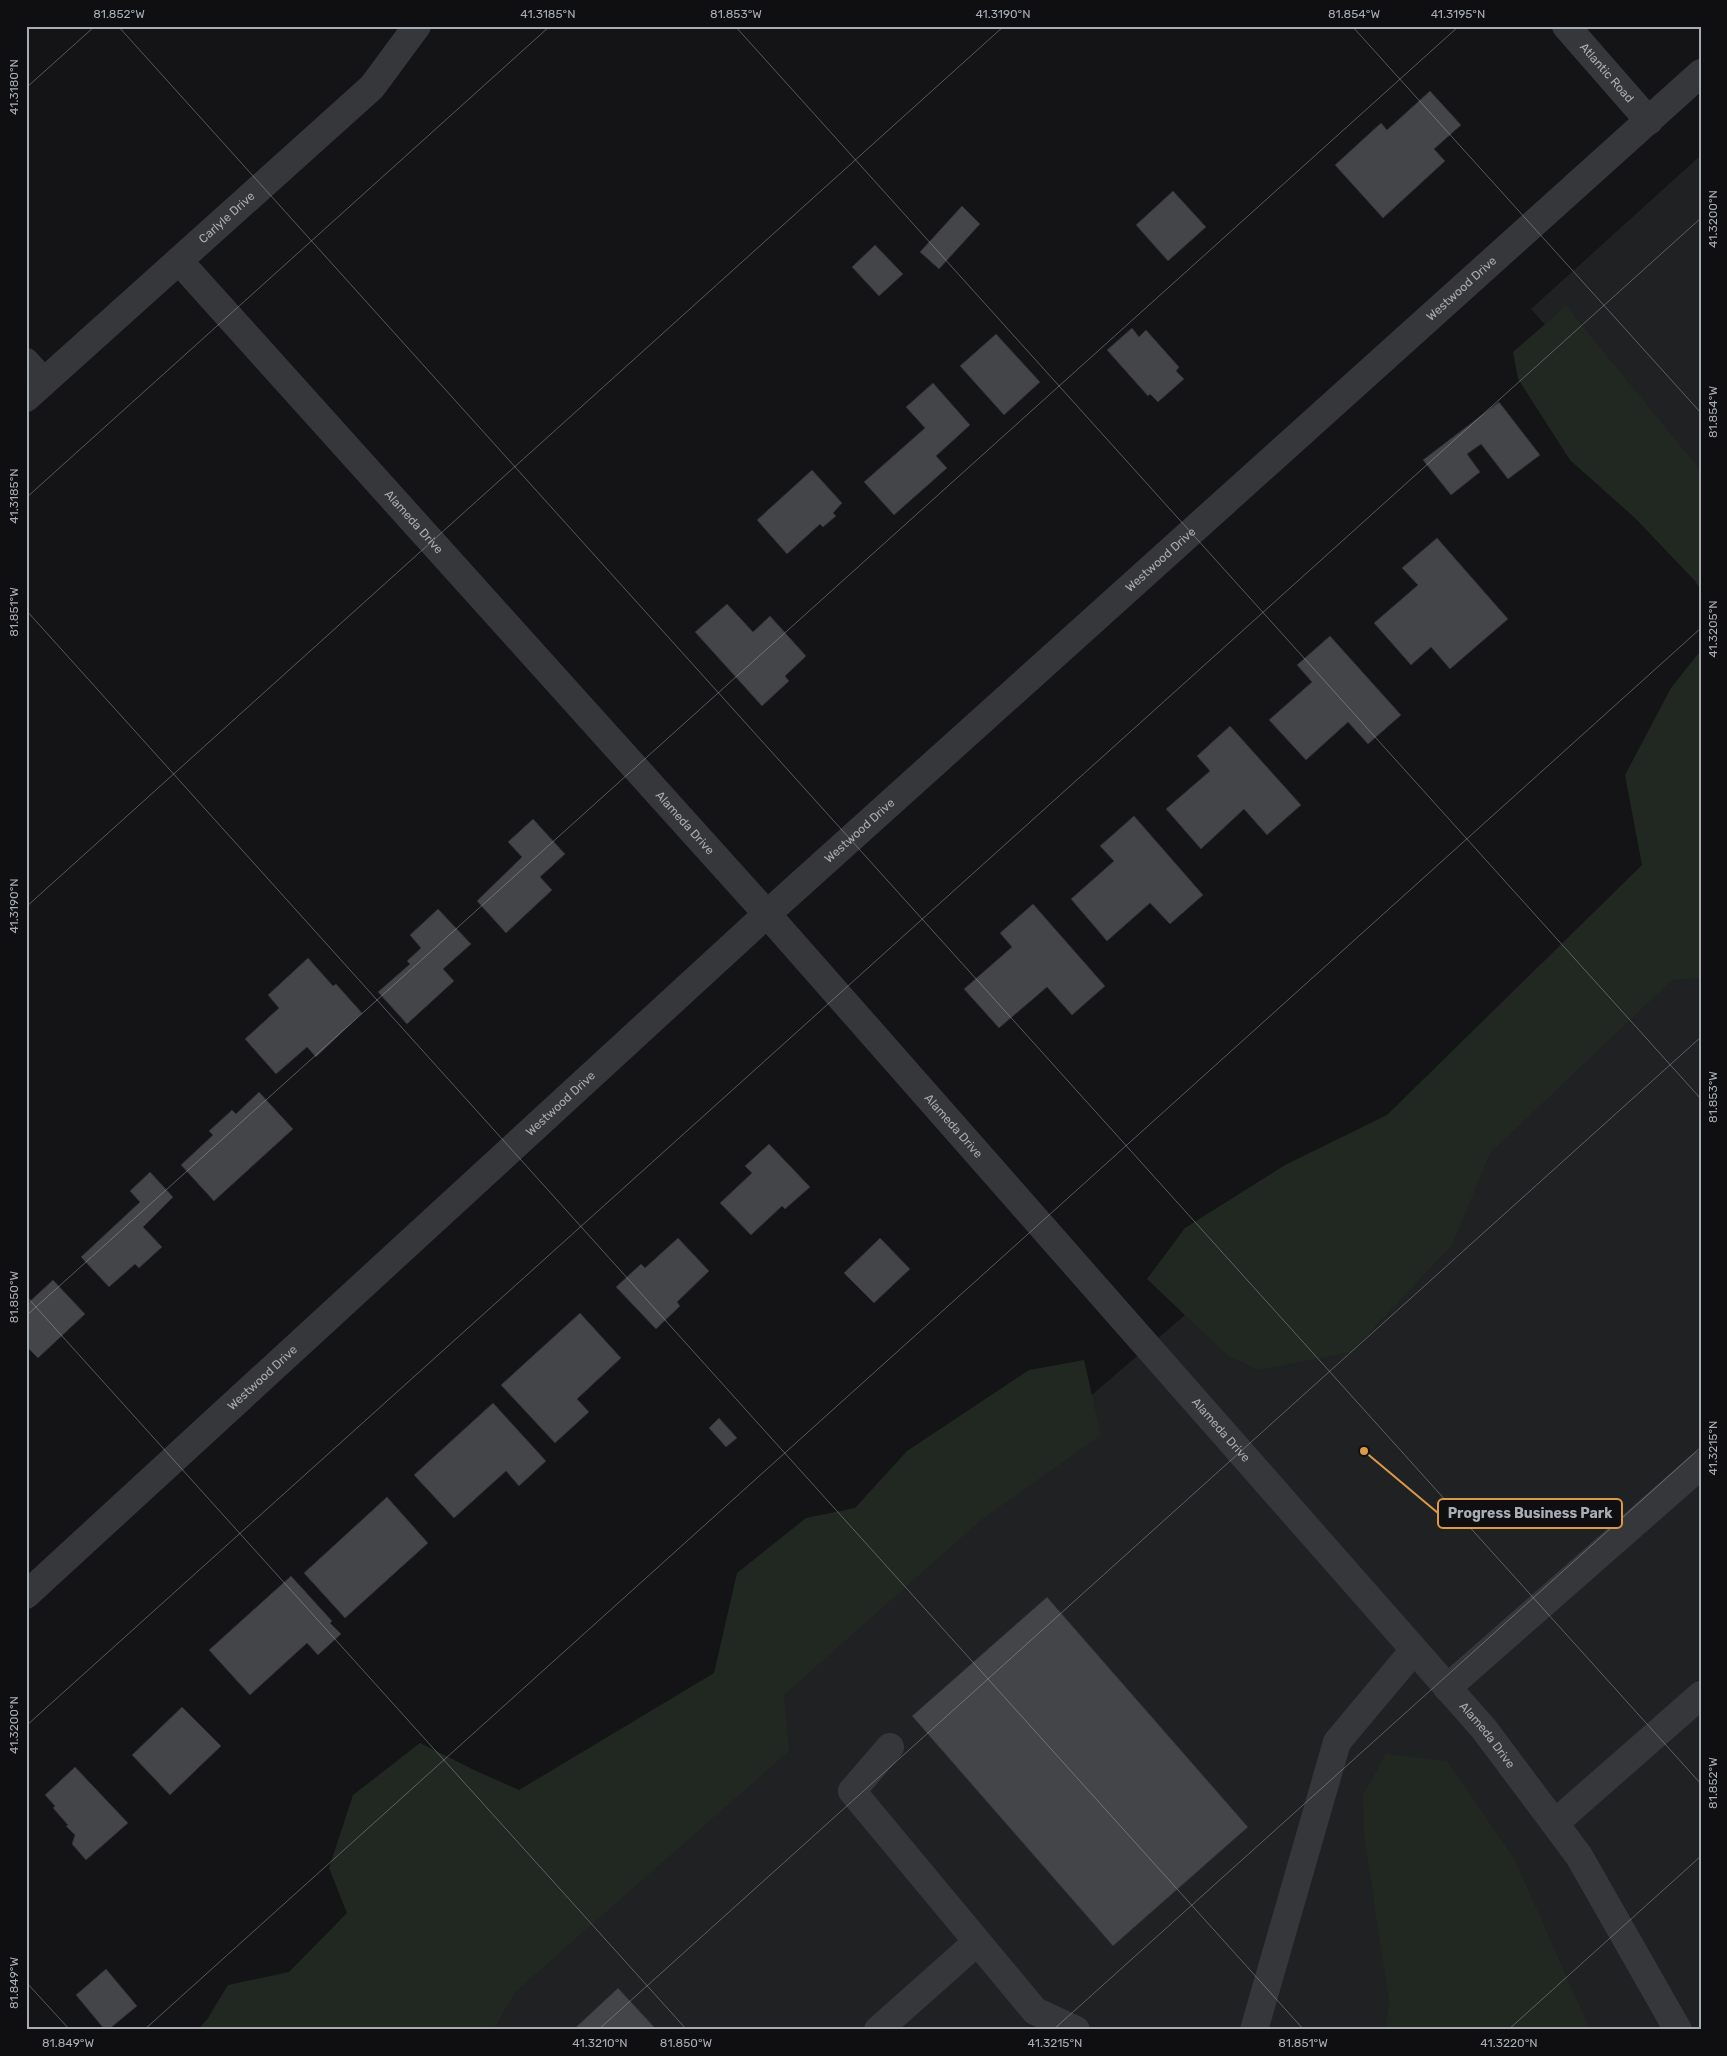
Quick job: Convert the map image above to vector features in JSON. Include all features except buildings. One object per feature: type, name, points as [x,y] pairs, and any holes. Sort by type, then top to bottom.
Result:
[{"type":"street","name":"Carlyle Drive","points":[[35,390],[372,87],[417,26]]},
{"type":"street","name":"Atlantic Road","points":[[1566,26],[1649,120]]},
{"type":"street","name":"Westwood Drive","points":[[26,1595],[767,914],[1701,74]]},
{"type":"street","name":"Alameda Drive","points":[[179,261],[767,914],[1484,1729],[1579,1856],[1678,2030]]},
{"type":"street","points":[[26,362],[35,390]]},
{"type":"street","points":[[1447,1688],[1701,1465]]},
{"type":"street","points":[[1254,2030],[1337,1742],[1414,1650]]},
{"type":"street","points":[[1555,1824],[1701,1695]]},
{"type":"street","points":[[890,1747],[852,1791],[1035,2011],[1076,2030]]},
{"type":"street","points":[[878,2030],[977,1942]]},
{"type":"shaded area","points":[[1701,155],[1701,499],[1531,309]]},
{"type":"shaded area","points":[[1566,306],[1701,471],[1701,590],[1695,581],[1635,518],[1570,460],[1518,379],[1513,352]]},
{"type":"shaded area","points":[[1701,650],[1701,978],[1672,980],[1490,1153],[1452,1245],[1351,1352],[1258,1370],[1227,1355],[1147,1279],[1185,1228],[1285,1165],[1387,1115],[1642,865],[1625,775],[1671,688]]},
{"type":"shaded area","points":[[1701,872],[1701,2030],[352,2030]]},
{"type":"shaded area","points":[[1084,1360],[1101,1435],[981,1520],[784,1695],[789,1751],[515,1992],[493,2030],[198,2030],[208,2018],[228,1985],[289,1972],[347,1913],[329,1868],[353,1795],[420,1743],[519,1790],[714,1673],[737,1573],[806,1518],[855,1508],[907,1451],[1029,1370]]},
{"type":"shaded area","points":[[1386,1754],[1447,1761],[1515,1860],[1590,2030],[1386,2030],[1389,2001],[1364,1835],[1363,1795]]},
{"type":"place","name":"Progress Business Park","points":[[1364,1451]]}]
